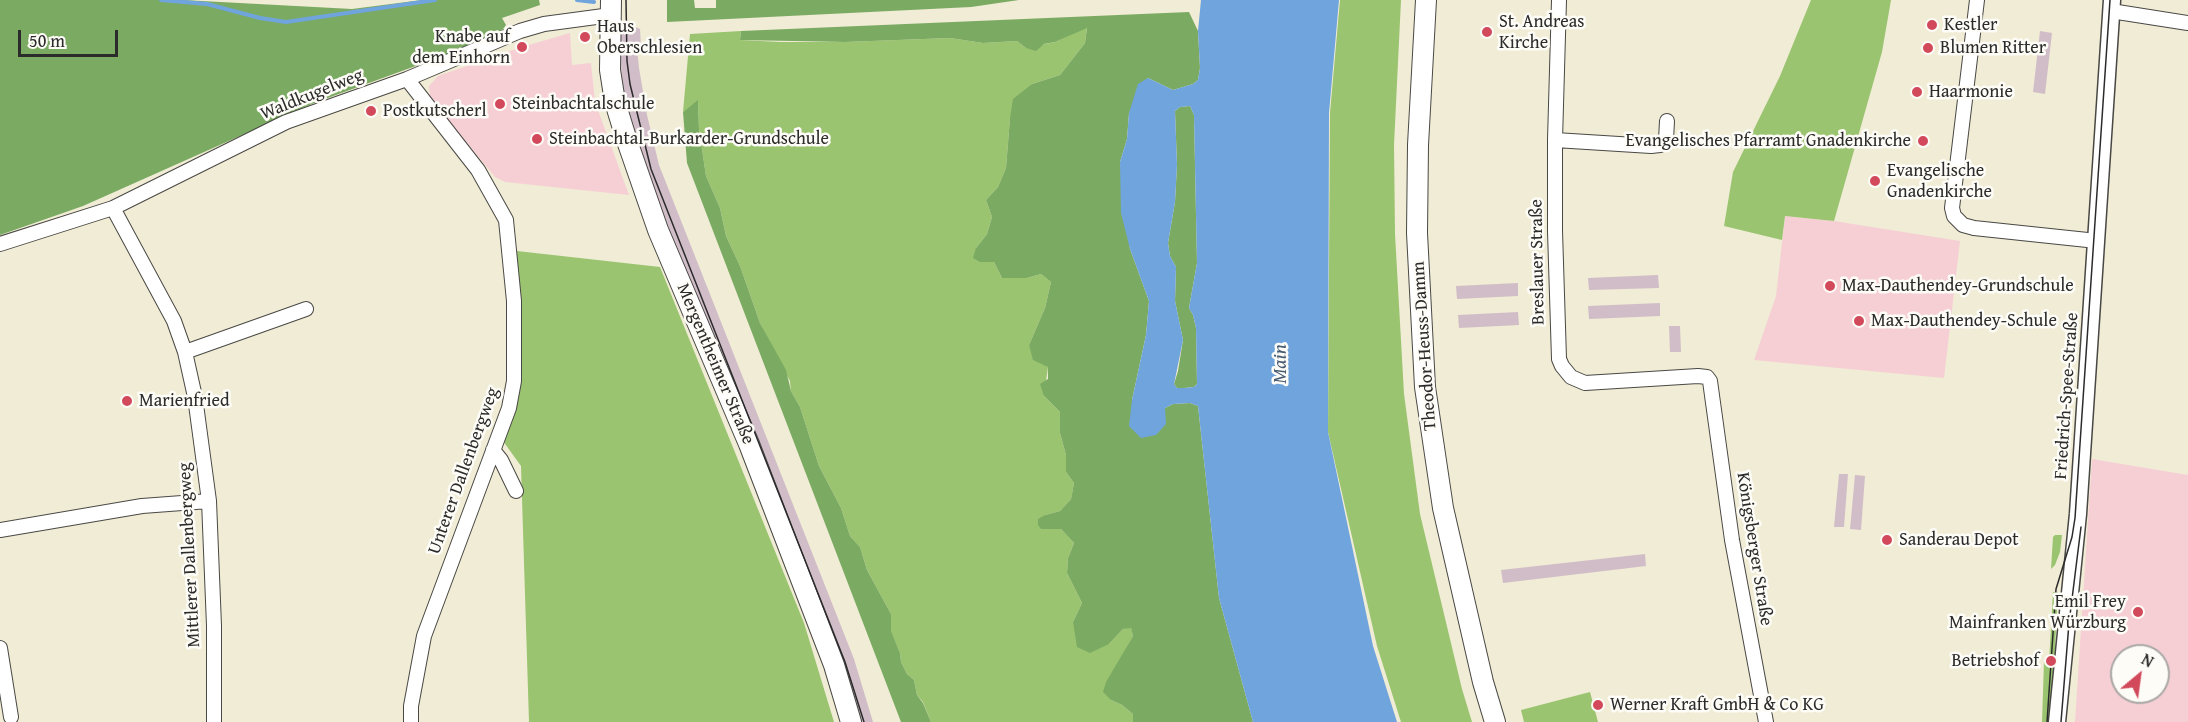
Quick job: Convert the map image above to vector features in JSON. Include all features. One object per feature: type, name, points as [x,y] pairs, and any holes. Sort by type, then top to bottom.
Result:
[{"type":"main road","name":"Theodor-Heuss-Damm","points":[[1426,0],[1418,145],[1417,233],[1425,387],[1443,508],[1478,660],[1495,722]]},
{"type":"main road","name":"Mergentheimer Straße","points":[[611,7],[610,70],[615,102],[626,138],[658,230],[748,444],[834,665],[851,722]]},
{"type":"street","name":"Breslauer Straße","points":[[1559,0],[1555,140],[1556,301],[1559,359],[1571,377],[1585,383],[1698,375],[1707,377],[1710,381]]},
{"type":"street","points":[[1977,0],[1952,208],[1957,220],[1974,228],[2097,242]]},
{"type":"street","points":[[2111,6],[2188,23]]},
{"type":"street","name":"Friedrich-Spee-Straße","points":[[2057,722],[2078,520],[2111,6]]},
{"type":"street","name":"Waldkugelweg","points":[[0,244],[113,208],[286,122],[407,79],[527,29],[611,7]]},
{"type":"street","name":"Unterer Dallenbergweg","points":[[407,79],[478,170],[506,220],[514,301],[514,381],[509,408],[424,636],[411,706],[411,722]]},
{"type":"street","points":[[1555,140],[1660,145],[1666,140],[1667,121]]},
{"type":"street","name":"Mittlerer Dallenbergweg","points":[[113,208],[174,321],[185,352],[195,397],[209,501],[214,626],[214,722]]},
{"type":"street","points":[[185,352],[306,309]]},
{"type":"street","name":"Königsberger Straße","points":[[1710,381],[1732,540],[1766,722]]},
{"type":"street","points":[[493,450],[501,460],[516,490]]},
{"type":"street","points":[[0,530],[142,506],[209,501]]},
{"type":"street","points":[[0,648],[11,717]]},
{"type":"shaded area","points":[[631,25],[640,29],[641,48],[637,48],[639,68],[659,165],[854,659],[873,722],[859,722],[757,446],[669,230],[627,117],[622,87],[620,34]]},
{"type":"shaded area","points":[[2040,31],[2052,33],[2045,94],[2033,92]]},
{"type":"shaded area","name":"Steinbachtal-Burkarder-Grundschule","points":[[570,33],[572,65],[591,63],[595,102],[629,195],[505,182],[495,177],[430,98],[429,86],[438,76]]},
{"type":"shaded area","name":"Max-Dauthendey-Schule","points":[[1785,216],[1834,221],[1960,241],[1944,378],[1754,360],[1776,296]]},
{"type":"shaded area","points":[[1658,275],[1659,288],[1589,290],[1588,278]]},
{"type":"shaded area","points":[[1518,283],[1518,296],[1457,299],[1456,286]]},
{"type":"shaded area","points":[[1660,303],[1660,316],[1589,319],[1588,306]]},
{"type":"shaded area","points":[[1518,312],[1519,325],[1459,328],[1458,315]]},
{"type":"shaded area","points":[[1669,326],[1680,326],[1681,352],[1670,352]]},
{"type":"shaded area","points":[[2092,459],[2188,475],[2188,722],[2075,722]]},
{"type":"shaded area","points":[[1839,474],[1848,474],[1844,527],[1834,527]]},
{"type":"shaded area","points":[[1855,475],[1865,476],[1861,530],[1850,529]]},
{"type":"shaded area","points":[[1645,554],[1646,566],[1503,583],[1501,570]]},
{"type":"green space","points":[[0,0],[183,0],[352,9],[422,0],[539,0],[540,5],[502,18],[506,25],[498,36],[314,103],[83,206],[0,235]]},
{"type":"green space","points":[[667,0],[694,0],[695,8],[716,8],[716,0],[1019,0],[971,7],[667,22]]},
{"type":"green space","points":[[1340,0],[1401,0],[1394,145],[1395,234],[1404,394],[1420,514],[1472,722],[1401,722],[1377,646],[1328,432],[1330,113]]},
{"type":"green space","points":[[1811,0],[1891,0],[1882,52],[1834,221],[1785,216],[1782,240],[1724,226],[1733,172],[1780,76]]},
{"type":"green space","points":[[1189,12],[1198,31],[1200,68],[1198,80],[1193,84],[1173,90],[1148,78],[1129,113],[1127,139],[1120,162],[1130,249],[1149,301],[1146,335],[1132,400],[1165,408],[1173,404],[1190,403],[1198,406],[1219,598],[1253,722],[1133,722],[1133,714],[1103,692],[1106,682],[1133,636],[1131,628],[1123,629],[1109,644],[1090,653],[1077,647],[1073,622],[1082,603],[1067,573],[1068,558],[1074,543],[1061,529],[1041,529],[1038,525],[1038,519],[1060,511],[1071,499],[1074,483],[1066,472],[1066,455],[1060,433],[1060,412],[1044,396],[1040,384],[1048,379],[1048,367],[1033,360],[1029,345],[1045,308],[1051,282],[1041,274],[1027,278],[1002,278],[994,262],[980,262],[973,258],[976,248],[987,234],[992,217],[986,200],[998,187],[1006,168],[1013,99],[1032,84],[1060,75],[1085,43],[1087,28],[1055,42],[1044,44],[1036,51],[1026,48],[1017,41],[983,43],[950,38],[845,42],[740,40],[741,31]]},
{"type":"green space","points":[[1087,27],[1085,43],[1060,75],[1032,84],[1010,118],[1006,168],[998,187],[986,200],[992,217],[987,234],[976,248],[980,262],[994,262],[1002,278],[1027,278],[1041,274],[1051,282],[1045,308],[1029,345],[1048,367],[1044,396],[1060,412],[1060,433],[1066,455],[1066,472],[1074,483],[1071,499],[1060,511],[1045,515],[1042,529],[1061,529],[1074,543],[1068,558],[1067,573],[1082,603],[1073,622],[1109,644],[1123,629],[1131,627],[1133,636],[1117,665],[1111,700],[1133,714],[1133,722],[931,722],[923,702],[917,695],[914,680],[907,674],[901,662],[900,653],[891,632],[891,614],[867,570],[860,547],[850,536],[841,508],[819,466],[800,407],[791,391],[790,381],[760,323],[740,266],[726,236],[720,208],[706,176],[699,129],[698,101],[683,112],[690,34],[741,31],[740,40],[781,42],[950,38],[983,43],[1017,41],[1026,48],[1055,42]]},
{"type":"green space","points":[[698,100],[699,129],[706,176],[720,208],[726,236],[740,266],[760,323],[786,370],[791,391],[800,407],[819,466],[841,508],[850,536],[860,547],[867,570],[891,614],[891,631],[900,653],[901,662],[907,674],[914,680],[917,695],[931,722],[901,722],[687,163],[683,112]]},
{"type":"green space","points":[[1190,106],[1194,115],[1197,263],[1189,308],[1196,328],[1197,384],[1194,387],[1177,388],[1174,384],[1183,340],[1175,301],[1176,267],[1170,256],[1168,243],[1175,202],[1177,165],[1175,111],[1180,107]]},
{"type":"green space","points":[[517,251],[660,267],[804,623],[834,722],[529,722],[521,466],[503,441]]},
{"type":"green space","points":[[2062,535],[2060,552],[2051,569],[2053,537]]},
{"type":"green space","points":[[2053,592],[2058,592],[2051,722],[2042,722],[2044,662],[2049,662]]},
{"type":"green space","points":[[1590,692],[1598,722],[1524,722],[1521,710]]},
{"type":"water","name":"Main","points":[[1201,0],[1339,0],[1329,113],[1328,432],[1373,646],[1397,722],[1253,722],[1219,598],[1198,406],[1190,403],[1173,404],[1165,408],[1166,424],[1156,435],[1141,438],[1129,426],[1132,400],[1146,335],[1149,301],[1130,249],[1121,213],[1120,162],[1127,139],[1129,113],[1138,84],[1148,78],[1173,90],[1193,84],[1198,80],[1200,68],[1198,31]],"holes":[[[1190,106],[1194,115],[1197,263],[1189,308],[1196,328],[1197,384],[1194,387],[1177,388],[1174,384],[1183,340],[1175,301],[1176,267],[1170,256],[1168,243],[1175,202],[1177,165],[1175,111],[1180,107]]]},
{"type":"waterway","points":[[161,0],[207,4],[260,18],[286,22],[435,0]]},
{"type":"waterway","points":[[577,0],[594,2]]},
{"type":"tram line","points":[[626,0],[627,61],[630,84],[651,169],[845,662],[864,722]]},
{"type":"tram line","points":[[2047,722],[2056,589],[2072,537],[2075,518],[2110,0]]},
{"type":"tram line","points":[[2061,722],[2069,623],[2081,527]]},
{"type":"place","name":"Kestler","points":[[1932,25]]},
{"type":"place","name":"St. Andreas Kirche","points":[[1487,32]]},
{"type":"place","name":"Haus Oberschlesien","points":[[585,37]]},
{"type":"place","name":"Knabe auf dem Einhorn","points":[[522,47]]},
{"type":"place","name":"Blumen Ritter","points":[[1928,48]]},
{"type":"place","name":"Haarmonie","points":[[1917,92]]},
{"type":"place","name":"Steinbachtalschule","points":[[500,104]]},
{"type":"place","name":"Postkutscherl","points":[[371,111]]},
{"type":"place","name":"Steinbachtal-Burkarder-Grundschule","points":[[537,139]]},
{"type":"place","name":"Evangelisches Pfarramt Gnadenkirche","points":[[1923,141]]},
{"type":"place","name":"Evangelische Gnadenkirche","points":[[1875,181]]},
{"type":"place","name":"Max-Dauthendey-Grundschule","points":[[1830,286]]},
{"type":"place","name":"Max-Dauthendey-Schule","points":[[1859,321]]},
{"type":"place","name":"Marienfried","points":[[127,401]]},
{"type":"place","name":"Sanderau Depot","points":[[1887,540]]},
{"type":"place","name":"Emil Frey Mainfranken Würzburg","points":[[2138,612]]},
{"type":"place","name":"Betriebshof","points":[[2051,661]]},
{"type":"place","name":"Werner Kraft GmbH & Co KG","points":[[1598,705]]}]
